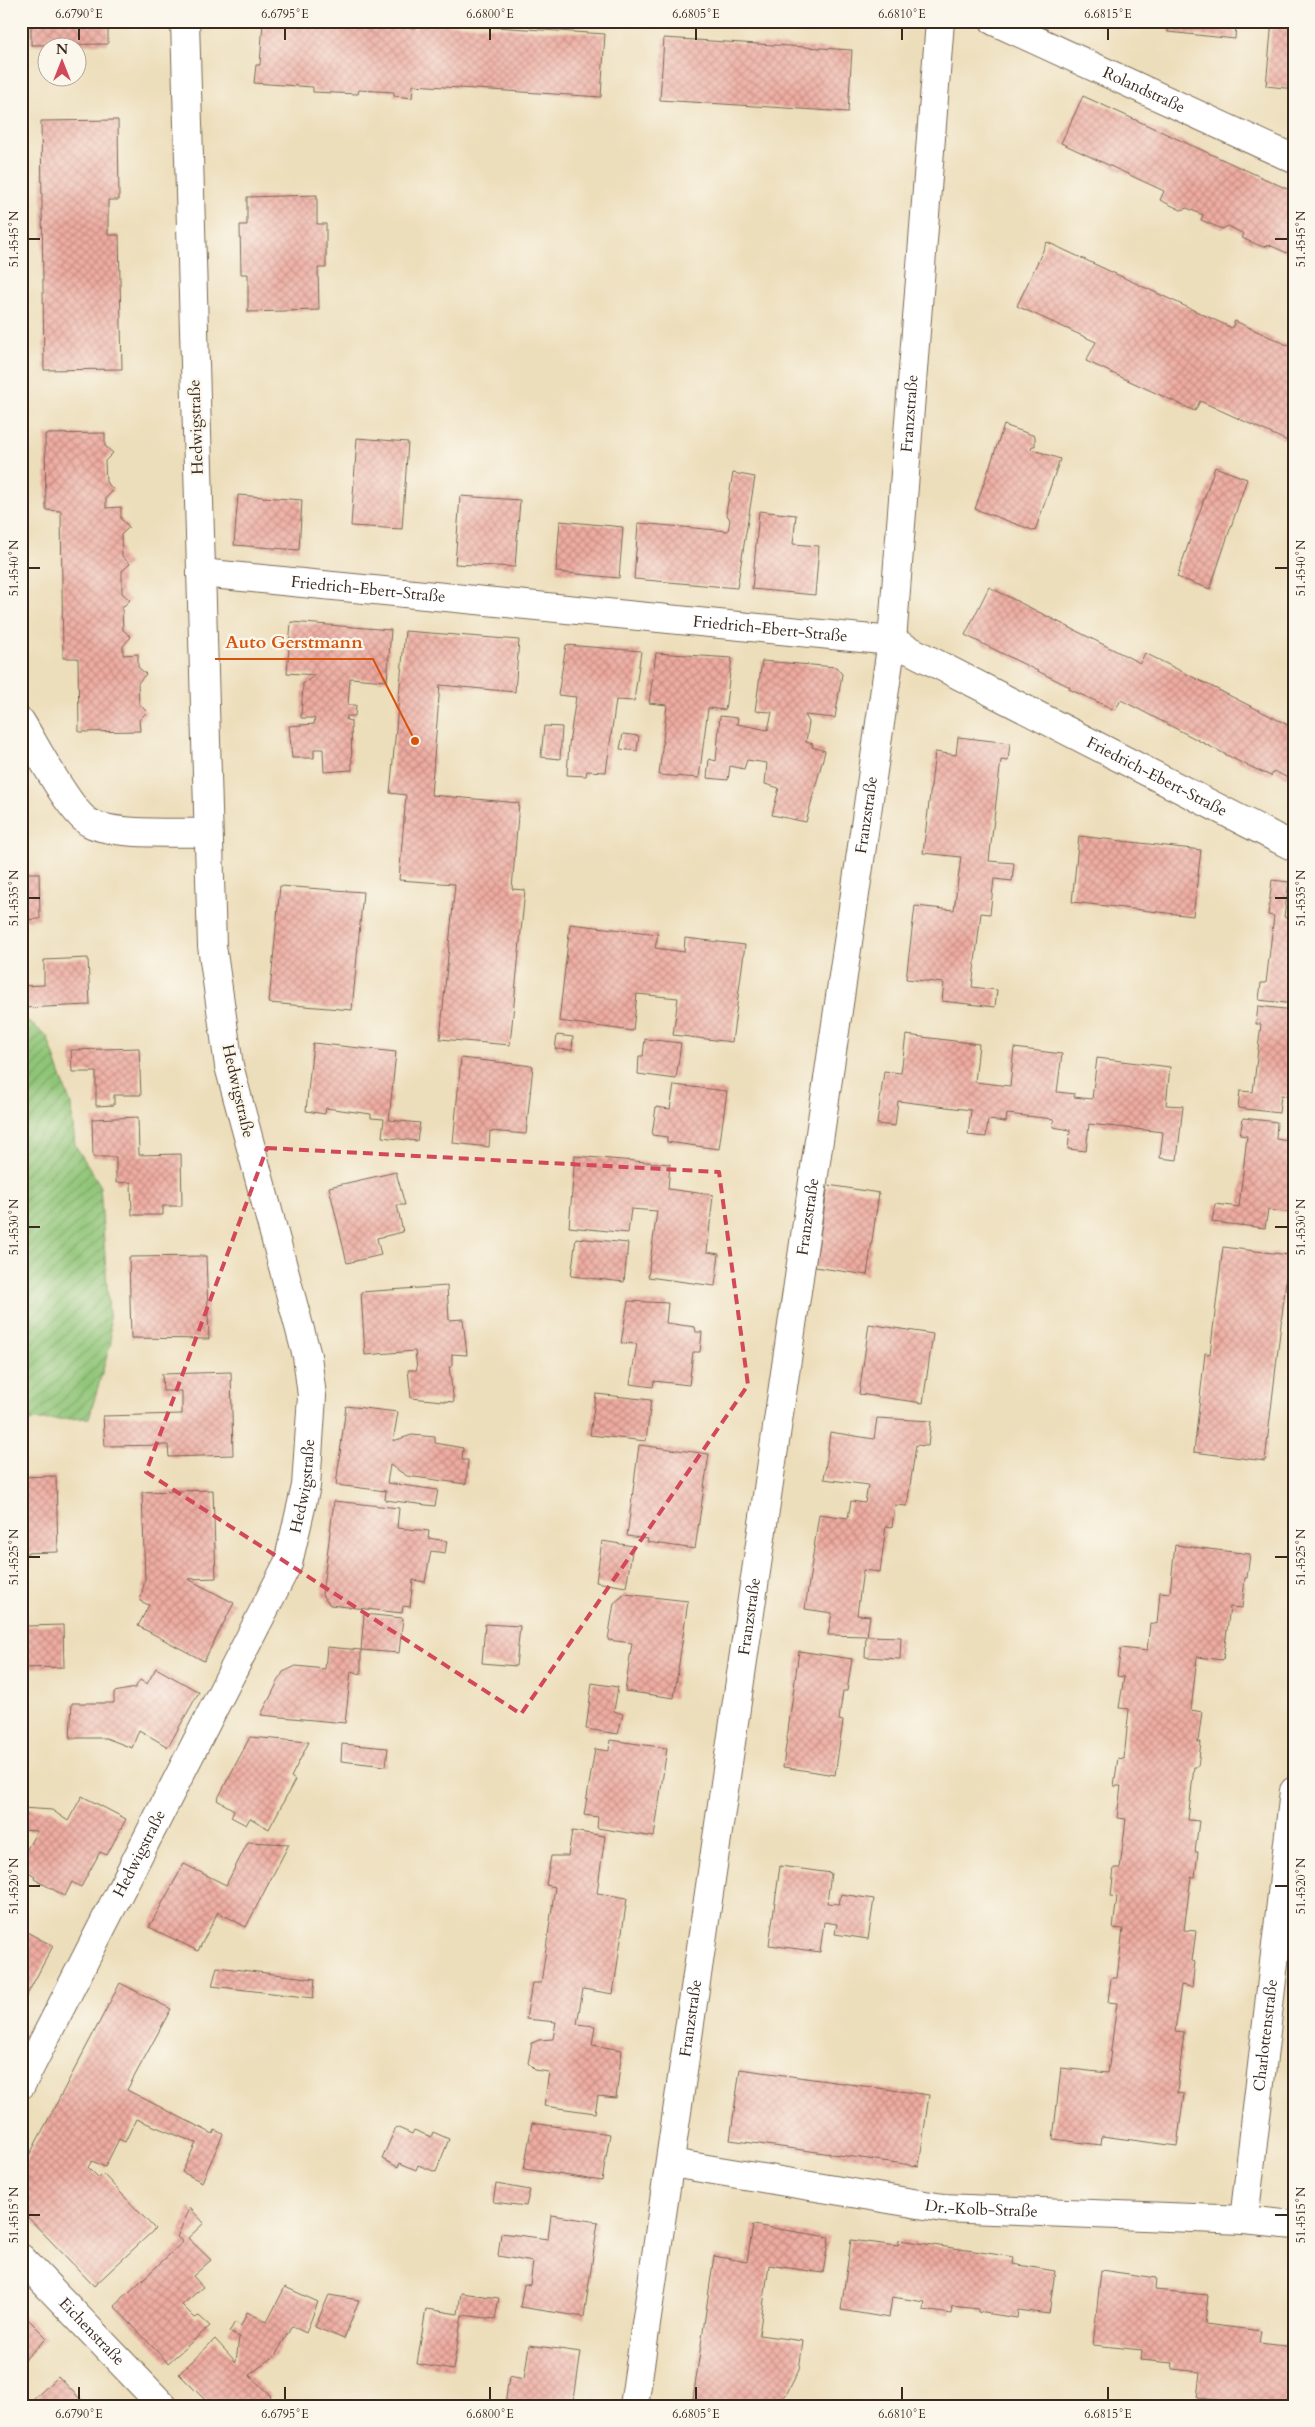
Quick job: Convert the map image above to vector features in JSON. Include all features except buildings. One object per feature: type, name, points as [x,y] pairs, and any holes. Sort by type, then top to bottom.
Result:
[{"type":"street","name":"Hedwigstraße","points":[[21,2086],[288,1563],[306,1486],[312,1396],[307,1356],[229,1066],[212,946],[184,21]]},
{"type":"street","name":"Franzstraße","points":[[634,2406],[892,641],[940,21]]},
{"type":"street","name":"Rolandstraße","points":[[994,21],[1294,159]]},
{"type":"street","name":"Friedrich-Ebert-Straße","points":[[200,573],[892,641],[1294,847]]},
{"type":"street","points":[[21,722],[66,798],[88,822],[118,830],[208,833]]},
{"type":"street","name":"Charlottenstraße","points":[[1244,2220],[1294,1791]]},
{"type":"street","name":"Dr.-Kolb-Straße","points":[[671,2163],[943,2208],[1244,2220],[1294,2225]]},
{"type":"street","name":"Eichenstraße","points":[[21,2258],[163,2406]]},
{"type":"highlighted area","points":[[267,1148],[719,1172],[748,1385],[521,1714],[146,1472]]},
{"type":"green space","points":[[21,1016],[47,1036],[71,1105],[75,1145],[100,1185],[111,1342],[89,1418],[21,1421]]},
{"type":"place","name":"Auto Gerstmann","points":[[415,741]]}]
